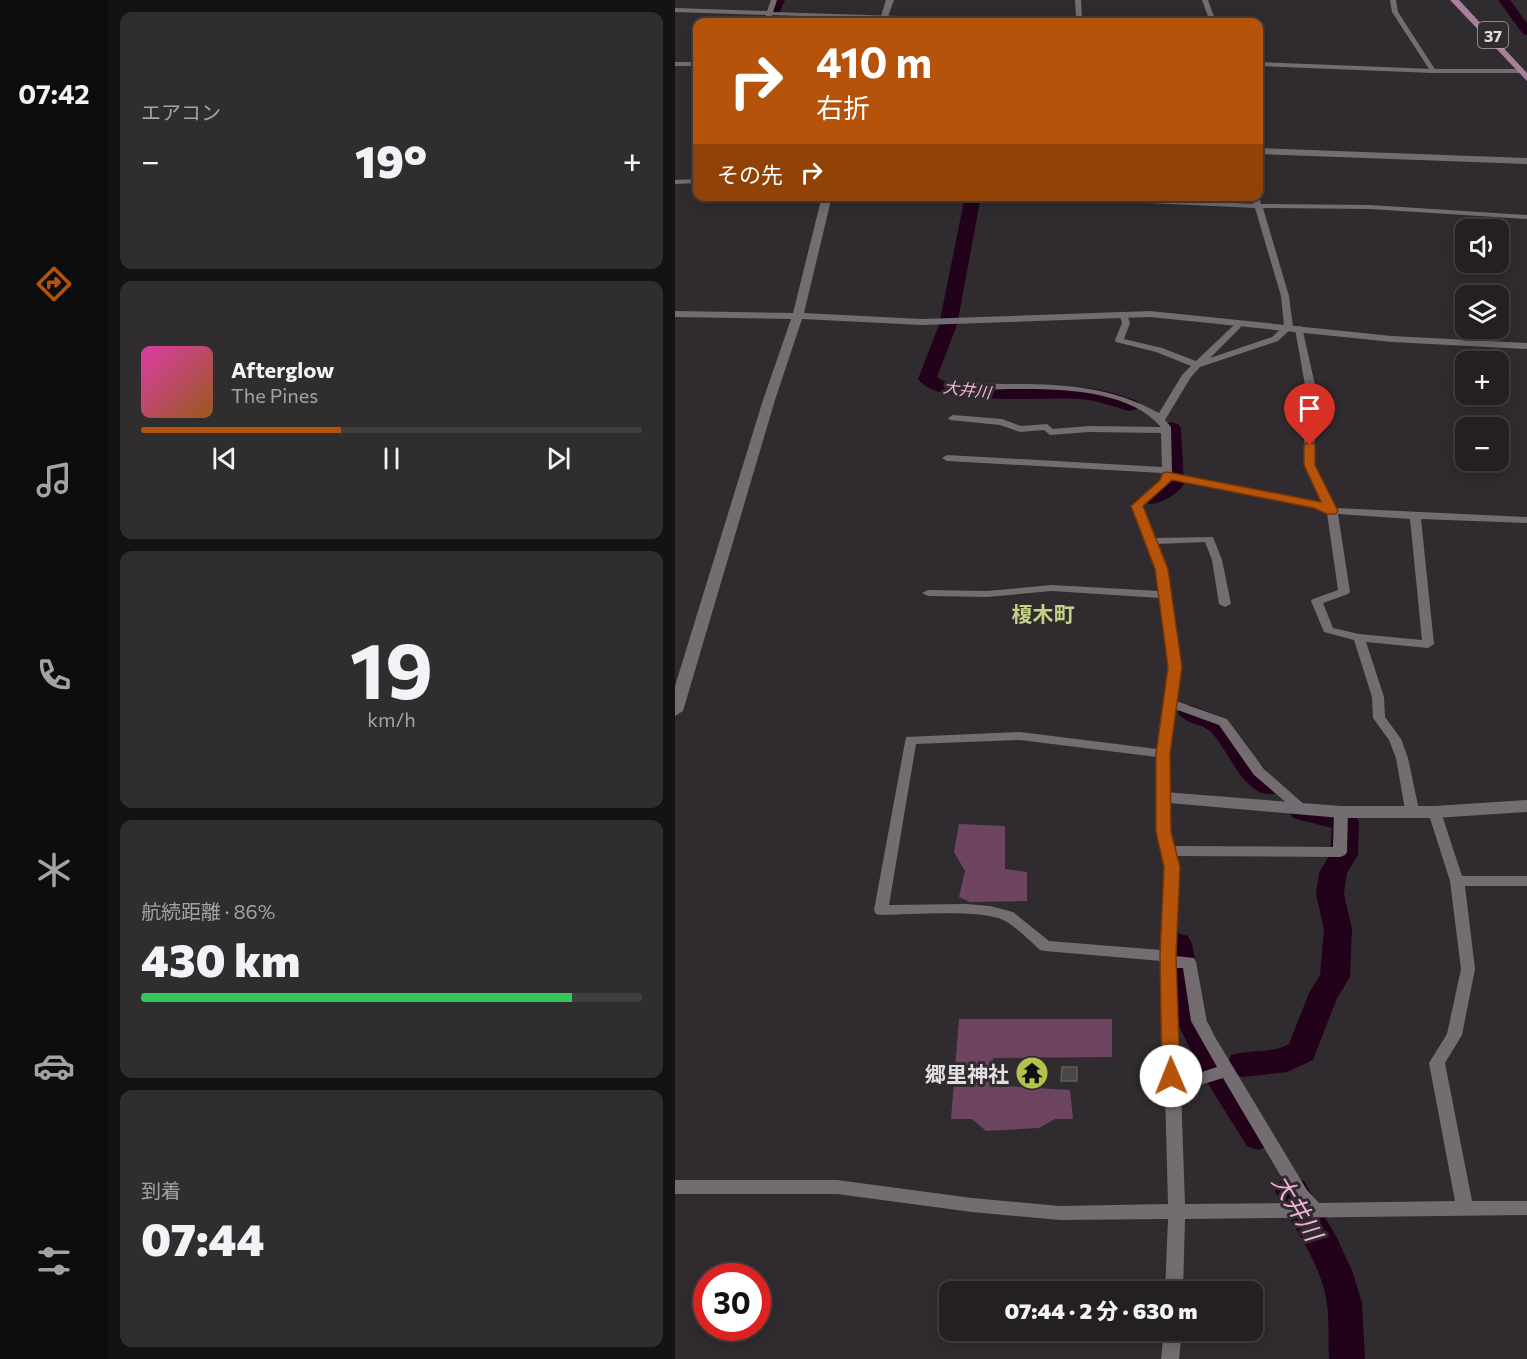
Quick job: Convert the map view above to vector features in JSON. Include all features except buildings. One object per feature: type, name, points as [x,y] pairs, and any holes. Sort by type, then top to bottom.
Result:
[{"type":"main road","name":"37","points":[[1454,0],[1525,73]]},
{"type":"main road","name":"37","points":[[1460,0],[1525,73]]},
{"type":"street","points":[[768,18],[774,0]]},
{"type":"street","points":[[883,18],[890,0]]},
{"type":"street","points":[[1078,0],[1079,18]]},
{"type":"street","points":[[1205,0],[1212,18]]},
{"type":"street","points":[[1393,0],[1395,12],[1433,71]]},
{"type":"street","points":[[675,10],[864,18]]},
{"type":"street","points":[[675,64],[693,64]]},
{"type":"street","points":[[1263,64],[1525,73]]},
{"type":"street","points":[[1263,151],[1527,161]]},
{"type":"street","points":[[675,182],[693,181]]},
{"type":"street","points":[[675,711],[769,400],[798,316],[826,201]]},
{"type":"street","points":[[1415,516],[1428,644],[1359,638],[1328,630],[1317,601],[1344,592],[1332,511],[1309,465],[1310,385],[1256,201],[1527,217]]},
{"type":"street","points":[[675,314],[798,316],[886,322],[1177,315],[1392,339],[1527,346]]},
{"type":"street","points":[[1123,315],[1126,323],[1119,340],[1159,350],[1197,365],[1275,339],[1294,328]]},
{"type":"street","points":[[1171,475],[1163,424],[1187,375],[1237,327]]},
{"type":"street","points":[[960,387],[1086,391],[1110,395],[1137,405],[1163,424]]},
{"type":"street","points":[[954,418],[1002,422],[1020,429],[1047,427],[1050,432],[1163,424]]},
{"type":"street","points":[[947,458],[1171,475],[1317,505],[1332,511],[1527,520]]},
{"type":"street","points":[[1171,475],[1137,506],[1161,569],[1175,667],[1163,754],[1163,832],[1170,851],[1172,867],[1174,960],[1171,1088],[1177,1210],[1174,1281]]},
{"type":"street","points":[[1150,541],[1209,539],[1217,560],[1225,604]]},
{"type":"street","points":[[928,593],[987,594],[1052,588],[1163,595]]},
{"type":"street","points":[[1359,638],[1378,697],[1379,718],[1395,739],[1402,758],[1412,810]]},
{"type":"street","points":[[1170,703],[1223,722],[1259,772],[1300,807]]},
{"type":"street","points":[[1163,754],[1020,736],[910,740],[881,910],[990,911],[1008,916],[1025,927],[1045,946],[1188,962],[1199,1021],[1221,1072],[1313,1211]]},
{"type":"street","points":[[1164,798],[1341,812],[1412,810],[1435,812],[1527,806]]},
{"type":"street","points":[[1170,851],[1340,852],[1341,812]]},
{"type":"street","points":[[1435,812],[1457,881],[1468,969],[1454,1035],[1437,1063],[1465,1209]]},
{"type":"street","points":[[1457,881],[1527,881]]},
{"type":"street","points":[[1171,1088],[1221,1072]]},
{"type":"street","points":[[675,1187],[837,1187],[972,1205],[1060,1213],[1527,1208]]},
{"type":"street","points":[[1170,1359],[1172,1341]]},
{"type":"shaded area","points":[[959,824],[1005,826],[1005,869],[1027,872],[1027,901],[970,902],[959,897],[965,871],[954,852]]},
{"type":"shaded area","points":[[959,1019],[1112,1019],[1112,1057],[993,1058],[990,1085],[1070,1090],[1073,1119],[1055,1119],[1039,1128],[986,1131],[972,1119],[951,1119]]},
{"type":"waterway","name":"大井川","points":[[775,11],[779,0]]},
{"type":"waterway","points":[[1504,0],[1527,31]]},
{"type":"waterway","name":"大井川","points":[[972,201],[948,325],[927,379],[937,385],[973,392],[1083,394],[1117,400],[1130,405]]},
{"type":"waterway","name":"大井川","points":[[1151,499],[1174,484],[1171,428]]},
{"type":"waterway","name":"大井川","points":[[1190,713],[1218,725],[1241,759],[1269,787]]},
{"type":"waterway","name":"大井川","points":[[1302,812],[1334,819]]},
{"type":"waterway","name":"大井川","points":[[1242,1064],[1287,1060],[1302,1051],[1307,1031],[1324,993],[1335,977],[1338,929],[1330,894],[1333,873],[1344,855],[1346,822]]},
{"type":"waterway","points":[[1178,944],[1193,1024],[1216,1070],[1258,1136]]},
{"type":"waterway","name":"大井川","points":[[1292,1191],[1325,1249],[1343,1294],[1347,1359]]},
{"type":"place","name":"郷里神社","points":[[1032,1073]]},
{"type":"district","name":"榎木町","points":[[1043,613]]},
{"type":"route","points":[[1171,1076],[1168,956],[1172,867],[1170,851],[1163,832],[1163,754],[1175,667],[1161,569],[1137,506],[1165,481],[1167,475],[1317,505],[1332,511],[1309,465],[1310,445]]}]
